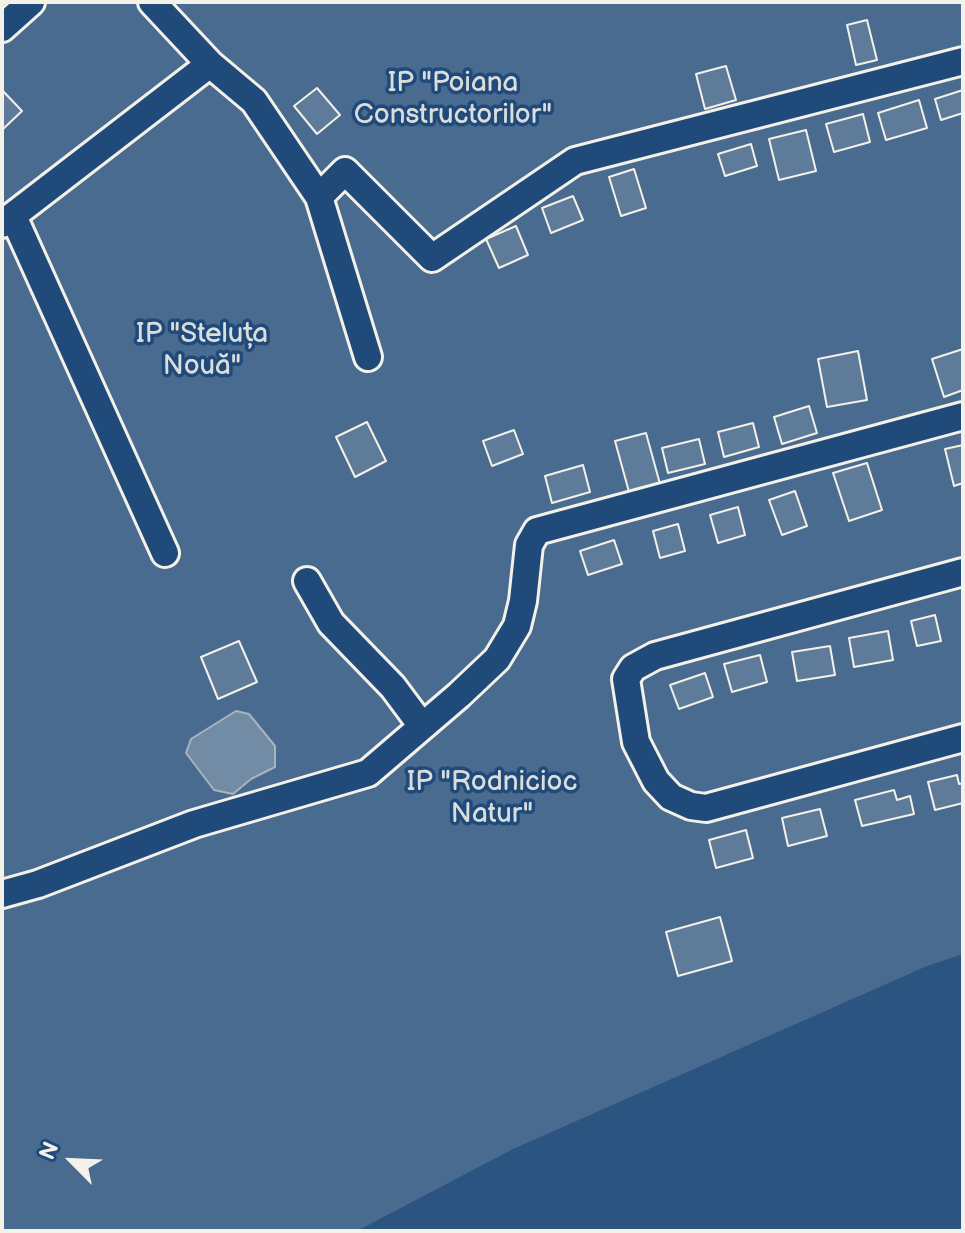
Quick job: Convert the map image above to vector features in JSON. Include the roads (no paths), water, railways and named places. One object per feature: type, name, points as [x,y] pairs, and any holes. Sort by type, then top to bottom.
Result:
[{"type":"street","points":[[2,28],[31,2]]},
{"type":"street","points":[[152,2],[210,64],[254,101],[319,197],[368,357]]},
{"type":"street","points":[[319,197],[345,171],[432,258],[575,161],[963,61]]},
{"type":"street","points":[[165,553],[8,220],[210,64]]},
{"type":"street","points":[[2,894],[38,884],[194,824],[368,773],[497,659],[517,626],[529,545],[537,531],[963,416]]},
{"type":"street","points":[[963,572],[655,656],[633,668],[626,679],[636,742],[656,781],[671,797],[691,806],[706,808],[963,738]]},
{"type":"street","points":[[307,581],[331,623],[393,687],[422,726]]},
{"type":"park label","name":"IP \"Poiana Constructorilor\"","points":[[453,100]]},
{"type":"park label","name":"IP \"Steluța Nouă\"","points":[[202,351]]},
{"type":"park label","name":"IP \"Rodnicioc Natur\"","points":[[492,799]]}]
